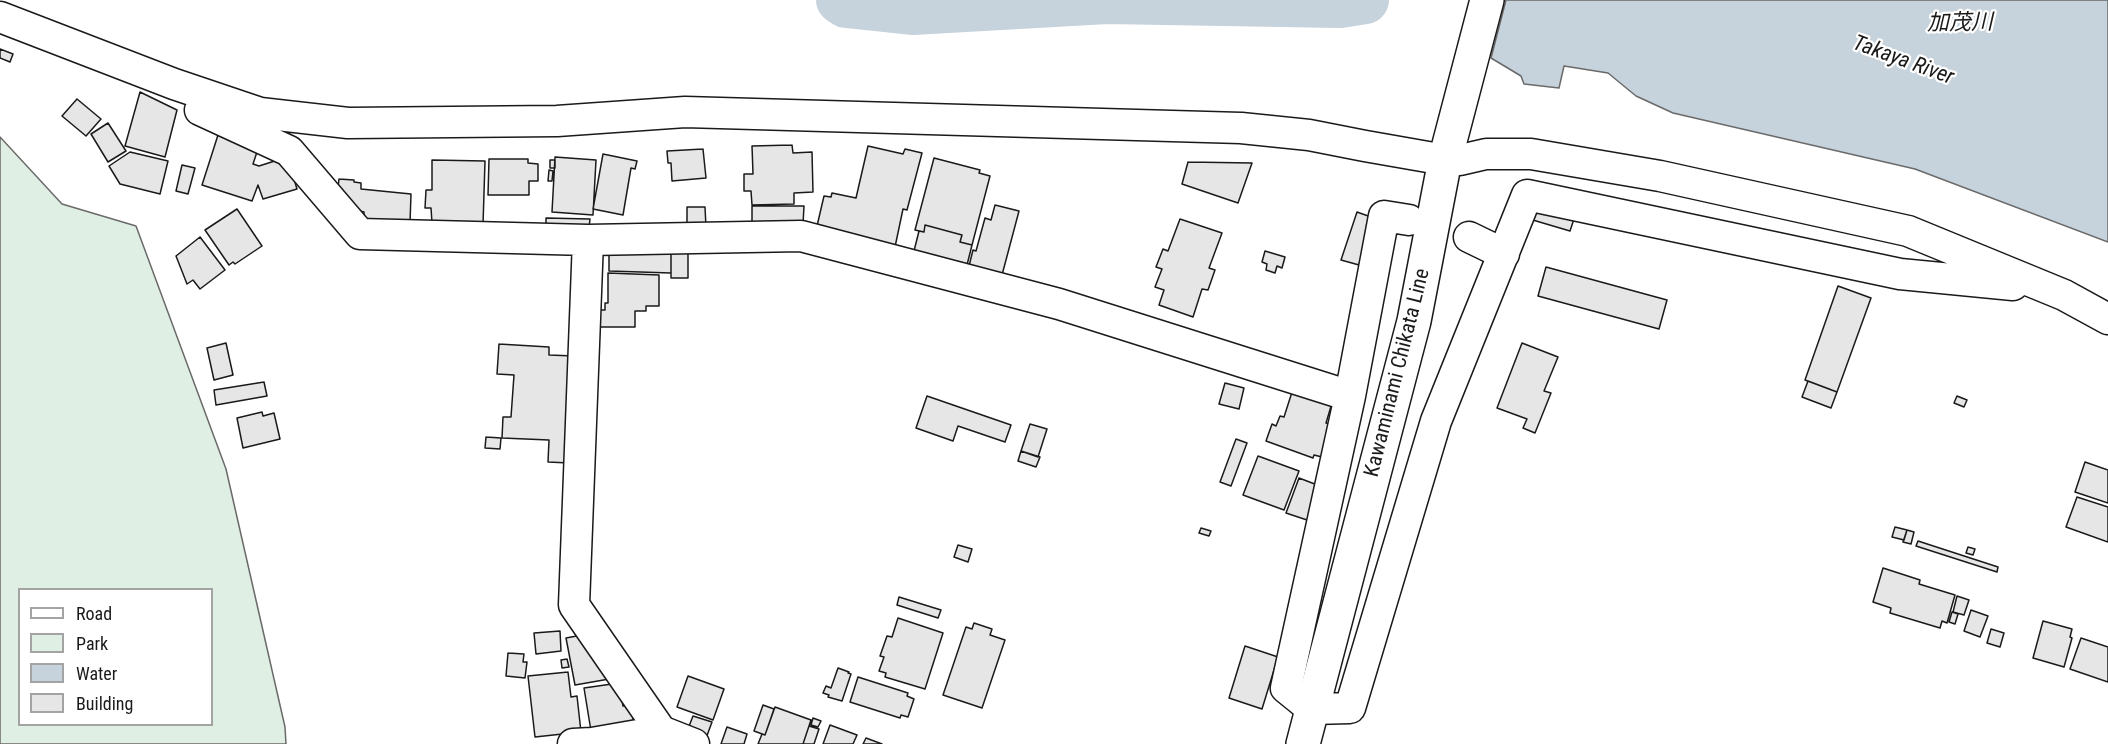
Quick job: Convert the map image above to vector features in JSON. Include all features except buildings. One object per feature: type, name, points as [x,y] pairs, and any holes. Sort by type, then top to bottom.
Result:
[{"type":"main road","name":"Kawaminami Chikata Line","points":[[1303,744],[1414,321],[1449,145],[1487,0]]},
{"type":"street","points":[[0,17],[174,84],[260,113],[348,123],[557,121],[685,112],[1241,128],[1310,135],[1365,147],[1449,145],[1460,160],[1486,154],[1531,154],[1694,184],[1908,231],[2064,295],[2108,319]]},
{"type":"street","points":[[174,84],[171,96],[289,152],[360,234],[588,240],[801,236],[1059,304],[1350,396]]},
{"type":"street","points":[[1409,220],[1384,216],[1350,396],[1286,688],[1312,709],[1350,708],[1436,421],[1527,195],[1900,274],[2011,284],[2052,303],[2064,295]]},
{"type":"street","points":[[1469,237],[1504,254]]},
{"type":"street","points":[[588,240],[574,605],[679,740]]},
{"type":"street","points":[[573,744],[679,740]]},
{"type":"green space","points":[[0,137],[62,204],[136,226],[226,469],[285,727],[286,744],[0,744]]},
{"type":"water","name":"加茂川","points":[[1506,0],[2108,0],[2108,242],[1915,169],[1673,113],[1636,96],[1608,73],[1564,66],[1559,88],[1524,84],[1521,76],[1491,58]]},
{"type":"waterway","name":"Takaya River","points":[[840,0],[846,4],[912,11],[1107,0],[1340,4],[1365,0]]}]
